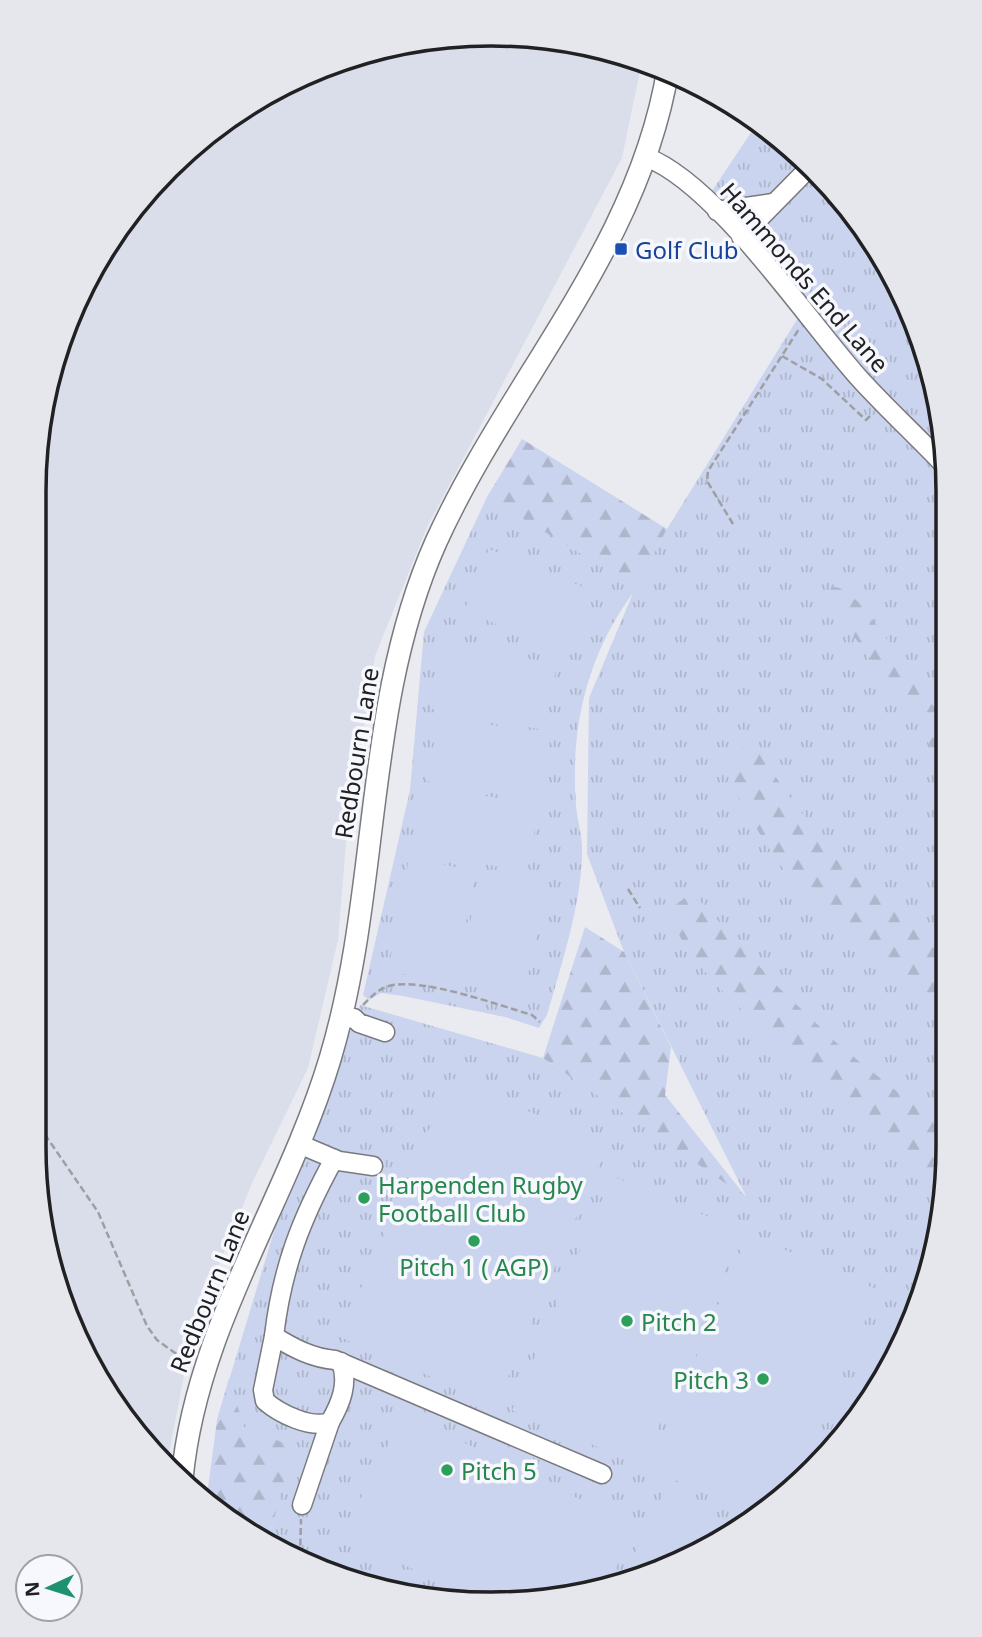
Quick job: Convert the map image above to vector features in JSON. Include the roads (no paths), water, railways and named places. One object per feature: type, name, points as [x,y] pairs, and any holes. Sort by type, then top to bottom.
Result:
[{"type":"main road","name":"Redbourn Lane","points":[[184,1468],[191,1416],[203,1372],[243,1269],[299,1144],[330,1058],[353,1014],[388,702],[412,605],[436,542],[453,509],[599,262],[646,158],[665,81]]},
{"type":"street","name":"Hammonds End Lane","points":[[646,158],[671,170],[718,211],[859,378],[935,456]]},
{"type":"street","points":[[741,237],[803,173]]},
{"type":"street","points":[[718,211],[773,203]]},
{"type":"street","points":[[353,1014],[359,1023],[385,1032]]},
{"type":"street","points":[[299,1144],[334,1159],[373,1166]]},
{"type":"street","points":[[330,1422],[312,1424],[264,1401],[263,1390],[279,1297],[290,1252],[304,1215],[334,1159]]},
{"type":"street","points":[[274,1336],[320,1359],[341,1362],[602,1474]]},
{"type":"street","points":[[302,1505],[330,1422],[340,1405],[346,1376],[341,1362]]},
{"type":"place","name":"Golf Club","points":[[621,249]]},
{"type":"place","name":"Harpenden Rugby Football Club","points":[[364,1198]]},
{"type":"place","name":"Pitch 1 ( AGP)","points":[[474,1241]]},
{"type":"place","name":"Pitch 2","points":[[627,1321]]},
{"type":"place","name":"Pitch 3","points":[[763,1379]]},
{"type":"place","name":"Pitch 5","points":[[447,1470]]}]
